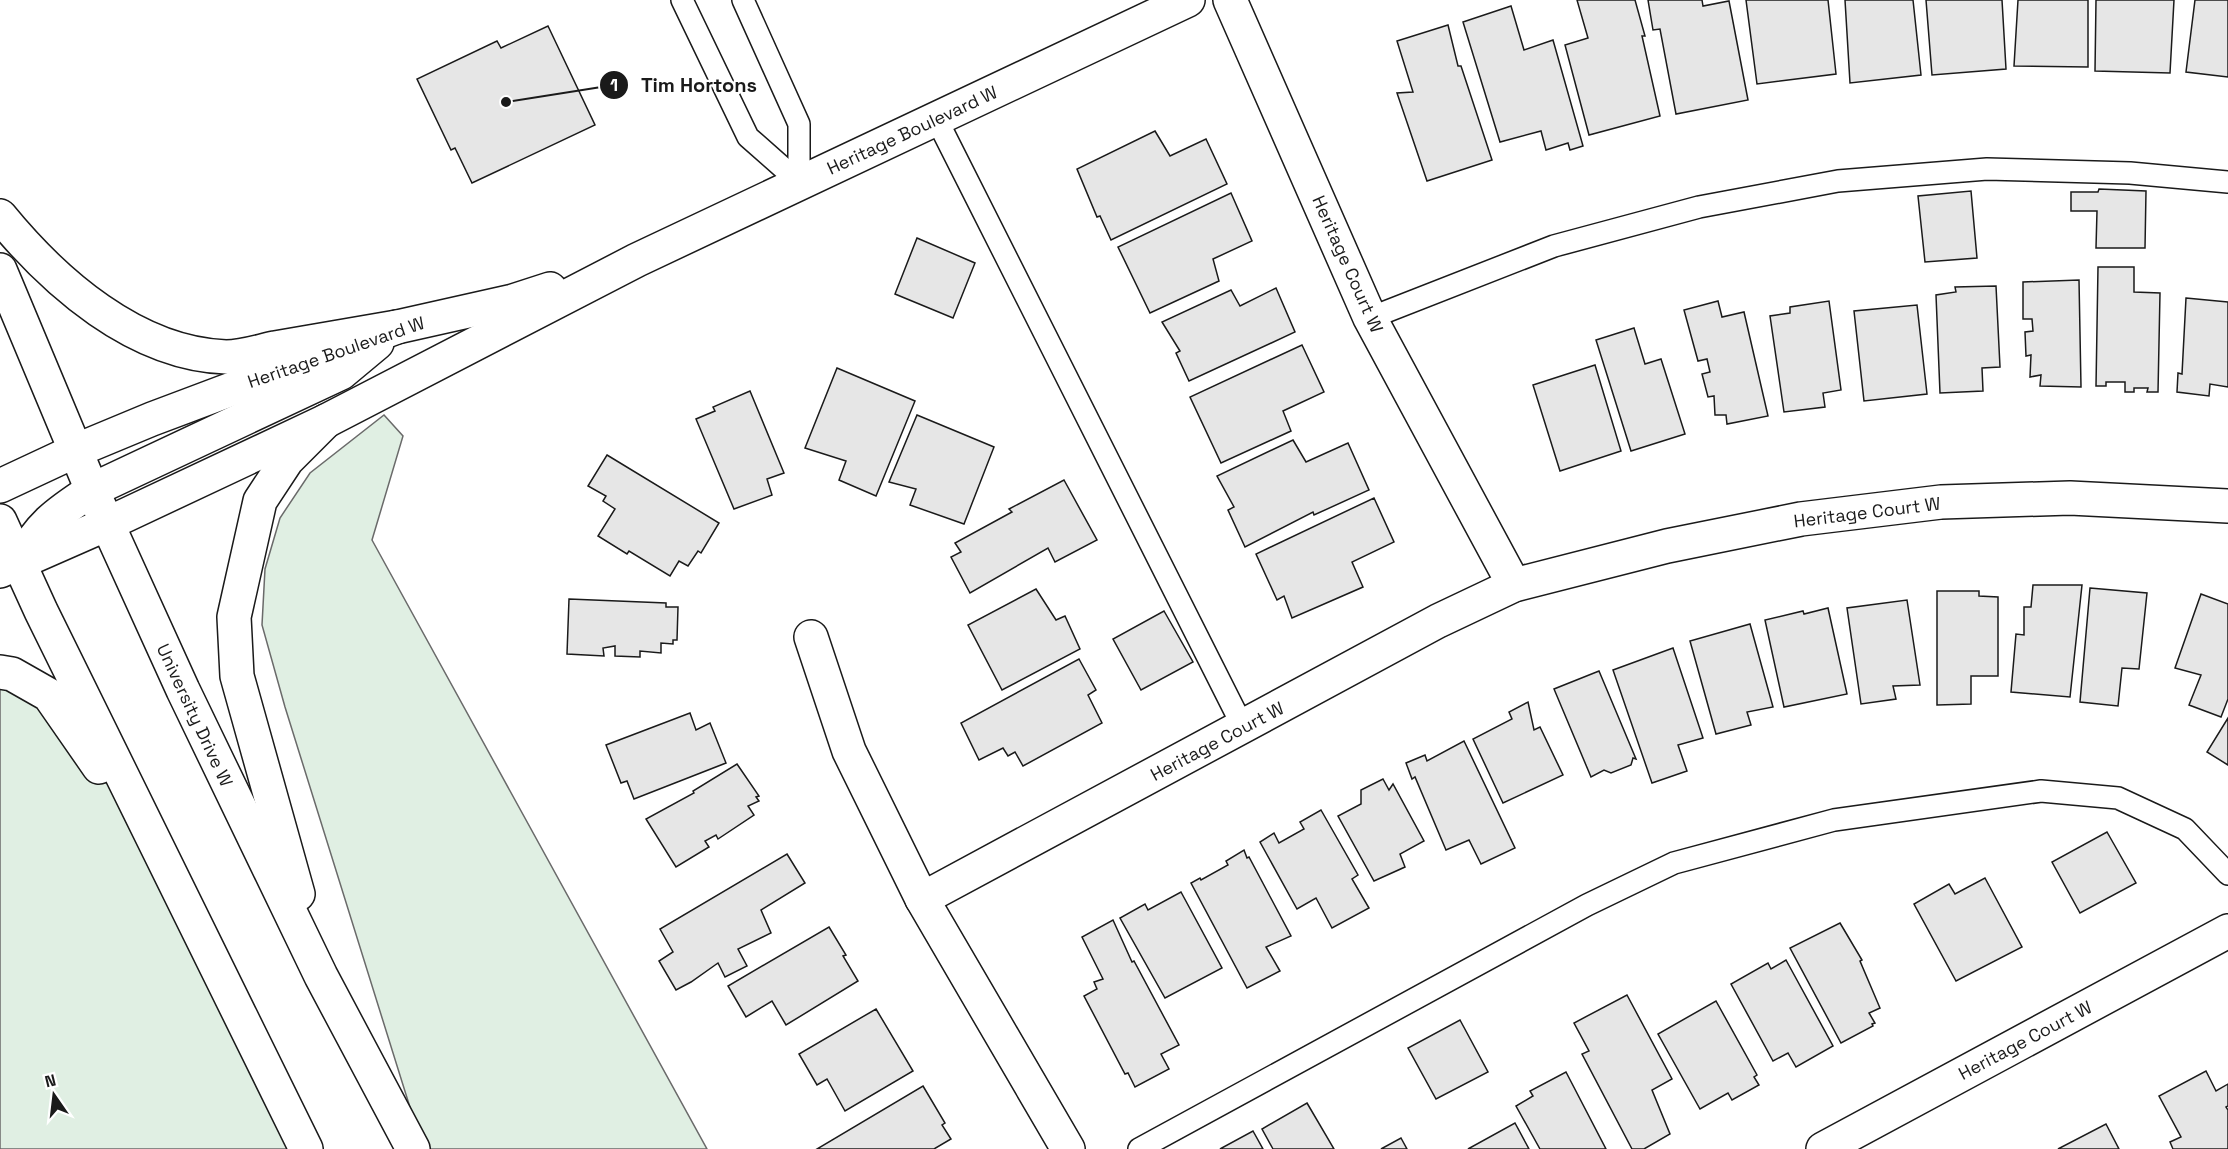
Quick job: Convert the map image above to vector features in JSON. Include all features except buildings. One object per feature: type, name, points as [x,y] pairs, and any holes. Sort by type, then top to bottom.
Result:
[{"type":"street","name":"Heritage Boulevard W","points":[[9,567],[107,524],[326,421],[637,261],[799,182],[936,120],[1188,0]]},
{"type":"street","name":"Heritage Court W","points":[[1230,0],[1370,318],[1514,585]]},
{"type":"street","points":[[0,216],[27,248],[66,285],[114,321],[151,339],[184,350],[227,357],[397,327]]},
{"type":"street","name":"Heritage Boulevard W","points":[[0,486],[75,451],[219,393],[397,327],[513,300],[637,261]]},
{"type":"street","name":"University Drive W","points":[[0,270],[75,451],[183,690],[321,976],[413,1149]]},
{"type":"street","points":[[9,567],[50,520],[92,490],[341,373],[397,327]]},
{"type":"street","points":[[321,976],[237,676],[234,617],[260,501],[287,460],[326,421]]},
{"type":"street","name":"Heritage Court W","points":[[922,899],[1438,621],[1514,585],[1667,546],[1802,519],[1941,502],[2070,498],[2228,506]]},
{"type":"street","points":[[0,521],[9,567],[159,852],[306,1149]]},
{"type":"street","points":[[811,637],[849,751],[922,899],[1068,1149]]},
{"type":"street","points":[[0,672],[12,674],[49,695],[159,852]]},
{"type":"street","name":"Heritage Court W","points":[[1823,1149],[2228,931]]},
{"type":"street","points":[[265,1068],[291,1149]]},
{"type":"lane","points":[[682,0],[748,137],[799,182]]},
{"type":"lane","points":[[743,0],[799,124],[799,182]]},
{"type":"lane","points":[[936,120],[1243,726]]},
{"type":"lane","points":[[1370,318],[1554,246],[1699,207],[1838,180],[1987,169],[2130,173],[2228,182]]},
{"type":"lane","points":[[1139,1149],[1587,905],[1674,863],[1834,820],[2042,791],[2118,798],[2185,829],[2228,874]]},
{"type":"green space","points":[[384,415],[403,436],[372,540],[707,1149],[423,1149],[285,707],[262,625],[265,569],[280,518],[310,473]]},
{"type":"green space","points":[[0,672],[49,695],[159,852],[291,1149],[0,1149]]},
{"type":"place","name":"Tim Hortons","points":[[506,102]]}]
